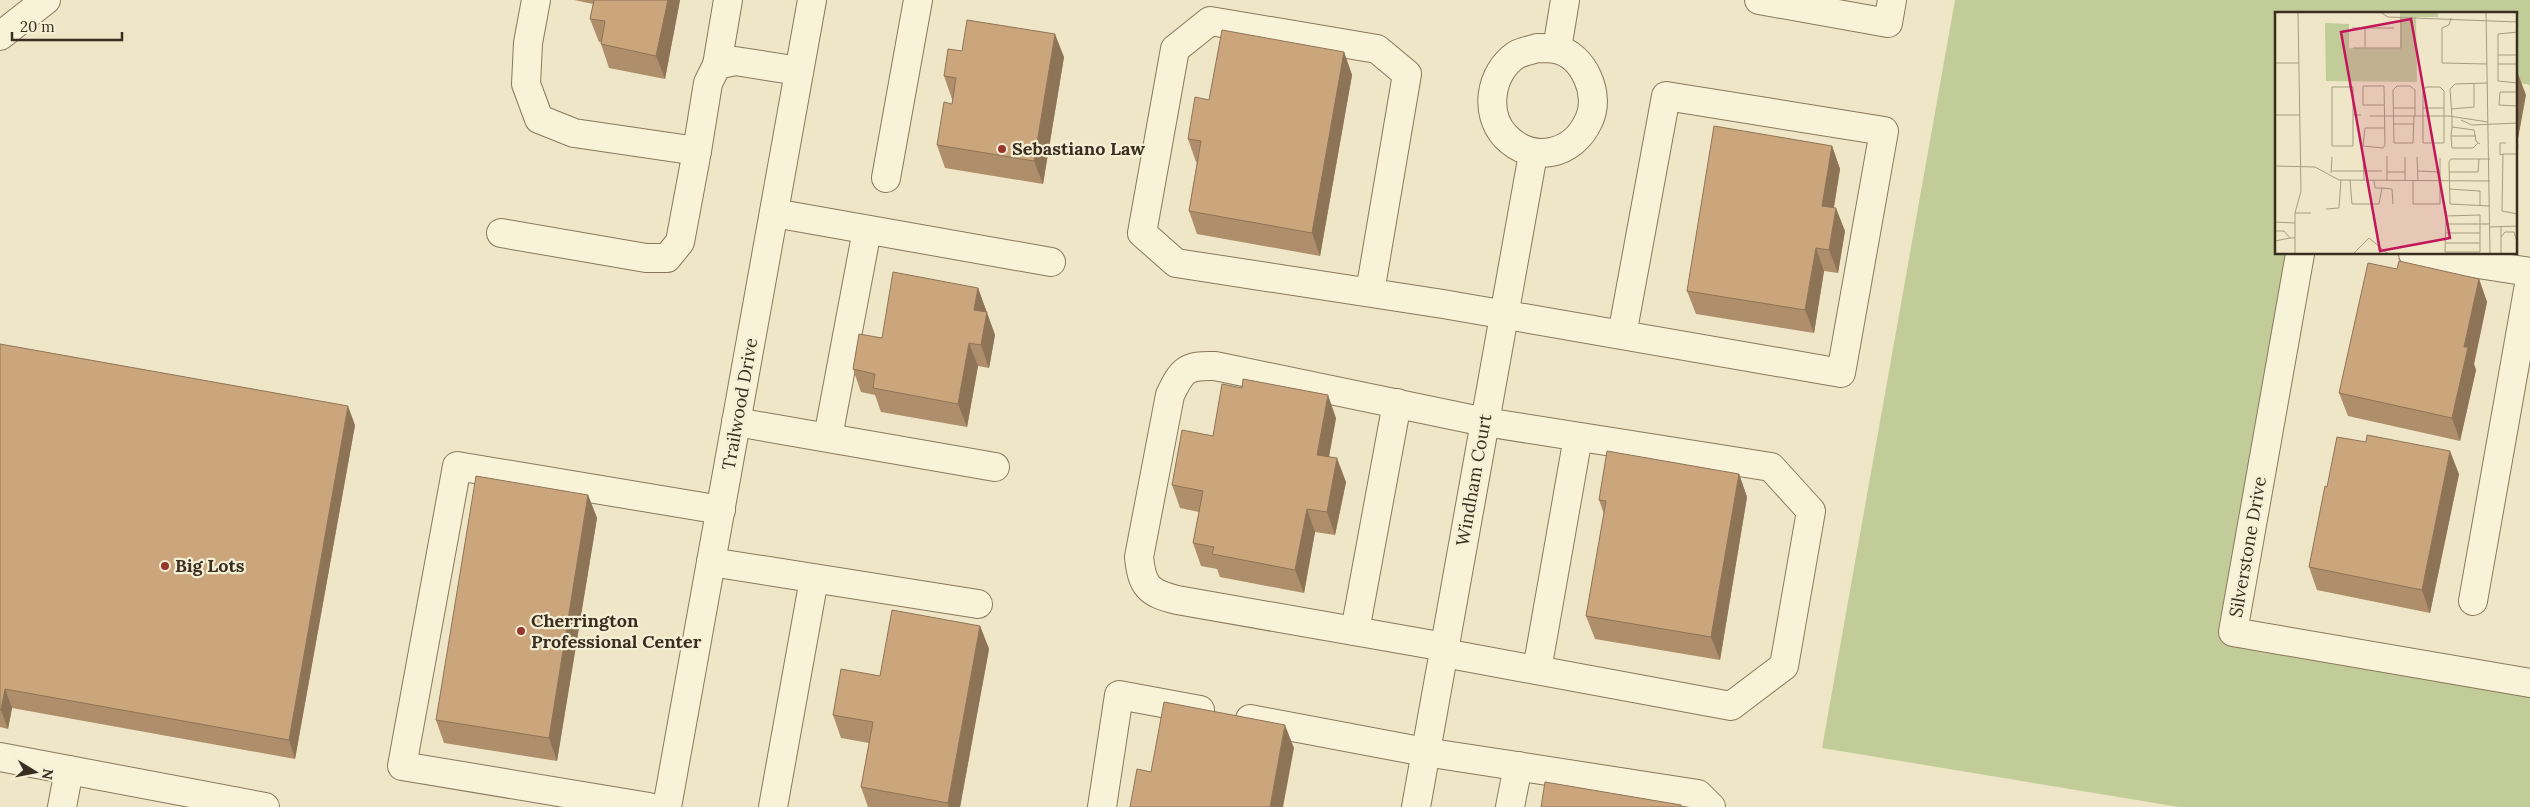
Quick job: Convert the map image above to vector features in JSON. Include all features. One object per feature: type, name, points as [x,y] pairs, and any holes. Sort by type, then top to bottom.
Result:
[{"type":"street","points":[[0,36],[46,0]]},
{"type":"street","points":[[536,0],[528,43],[526,84],[540,119],[574,134],[698,152]]},
{"type":"street","points":[[501,233],[646,258],[668,258],[680,242],[698,152],[708,83],[717,65],[728,0]]},
{"type":"street","name":"Trailwood Drive","points":[[667,807],[812,0]]},
{"type":"street","points":[[886,178],[918,0]]},
{"type":"street","points":[[1558,49],[1565,0]]},
{"type":"street","points":[[1759,0],[1888,23],[1892,0]]},
{"type":"street","points":[[1370,292],[1407,74],[1377,49],[1210,21],[1176,49],[1142,233],[1176,263],[1504,314],[1622,335],[1841,373],[1884,131],[1666,96],[1622,335]]},
{"type":"street","points":[[1537,48],[1558,49],[1577,60],[1590,81],[1593,97],[1590,119],[1576,140],[1556,152],[1533,154],[1522,150],[1504,135],[1493,113],[1492,90],[1500,71],[1516,55],[1537,48]]},
{"type":"street","points":[[717,65],[735,61],[799,71]]},
{"type":"street","name":"Windham Court","points":[[1416,807],[1533,154]]},
{"type":"street","points":[[774,213],[1051,262]]},
{"type":"street","points":[[828,437],[867,230]]},
{"type":"street","name":"Silverstone Drive","points":[[2300,255],[2233,632],[2530,683]]},
{"type":"street","points":[[2420,255],[2530,272]]},
{"type":"street","points":[[2473,601],[2530,279]]},
{"type":"street","points":[[1195,365],[1215,366],[1485,422],[1771,468],[1811,511],[1784,666],[1731,706],[1537,670],[1355,631],[1156,595],[1142,580],[1139,557],[1140,548],[1170,396],[1180,374],[1195,365]]},
{"type":"street","points":[[1355,631],[1397,403]]},
{"type":"street","points":[[736,422],[995,466]]},
{"type":"street","points":[[1537,670],[1578,437]]},
{"type":"street","points":[[648,807],[402,766],[457,466],[721,510]]},
{"type":"street","points":[[711,562],[978,604]]},
{"type":"street","points":[[773,807],[814,579]]},
{"type":"street","points":[[1102,807],[1119,695],[1426,752],[1698,794],[1711,807]]},
{"type":"street","points":[[0,757],[69,770],[171,798],[265,807]]},
{"type":"street","points":[[1510,807],[1518,766]]},
{"type":"street","points":[[62,807],[69,770]]},
{"type":"green space","points":[[1955,0],[2530,0],[2530,85],[2518,82],[2518,12],[2275,12],[2275,255],[2300,255],[2233,632],[2530,683],[2530,807],[2179,807],[1822,748]]},
{"type":"building","points":[[594,0],[668,0],[656,56],[601,44],[605,21],[590,19]]},
{"type":"building","points":[[967,20],[1055,34],[1034,161],[937,145],[944,102],[952,104],[956,78],[944,76],[948,49],[962,51]]},
{"type":"building","points":[[1222,30],[1344,52],[1312,233],[1189,211],[1201,141],[1188,139],[1195,97],[1209,100]]},
{"type":"building","points":[[1714,126],[1832,146],[1822,206],[1836,208],[1829,250],[1816,248],[1805,310],[1687,291]]},
{"type":"building","points":[[2399,261],[2479,279],[2464,347],[2468,347],[2452,418],[2339,393],[2368,263],[2397,269]]},
{"type":"building","points":[[893,272],[978,288],[974,310],[987,312],[981,345],[969,343],[958,404],[873,388],[875,374],[853,369],[859,334],[882,338]]},
{"type":"building","name":"Big Lots","points":[[0,344],[348,406],[289,740],[5,689],[0,710]]},
{"type":"building","points":[[1243,379],[1328,395],[1317,455],[1337,458],[1327,512],[1307,509],[1295,570],[1212,554],[1214,547],[1193,543],[1203,491],[1172,485],[1182,430],[1213,436],[1222,384],[1242,388]]},
{"type":"building","points":[[2367,435],[2450,451],[2422,590],[2309,567],[2337,437],[2366,442]]},
{"type":"building","points":[[1607,451],[1739,474],[1711,637],[1586,616],[1606,501],[1599,500]]},
{"type":"building","name":"Cherrington Professional Center","points":[[476,476],[588,495],[549,738],[436,720]]},
{"type":"building","points":[[892,610],[980,626],[948,803],[861,787],[873,722],[833,715],[841,669],[880,676]]},
{"type":"building","points":[[1164,702],[1285,725],[1270,807],[1130,807],[1137,769],[1151,772]]},
{"type":"building","points":[[1545,782],[1681,805],[1681,807],[1541,807]]},
{"type":"place","name":"Sebastiano Law","points":[[1002,149]]},
{"type":"place","name":"Big Lots","points":[[165,566]]},
{"type":"place","name":"Cherrington Professional Center","points":[[521,631]]}]
